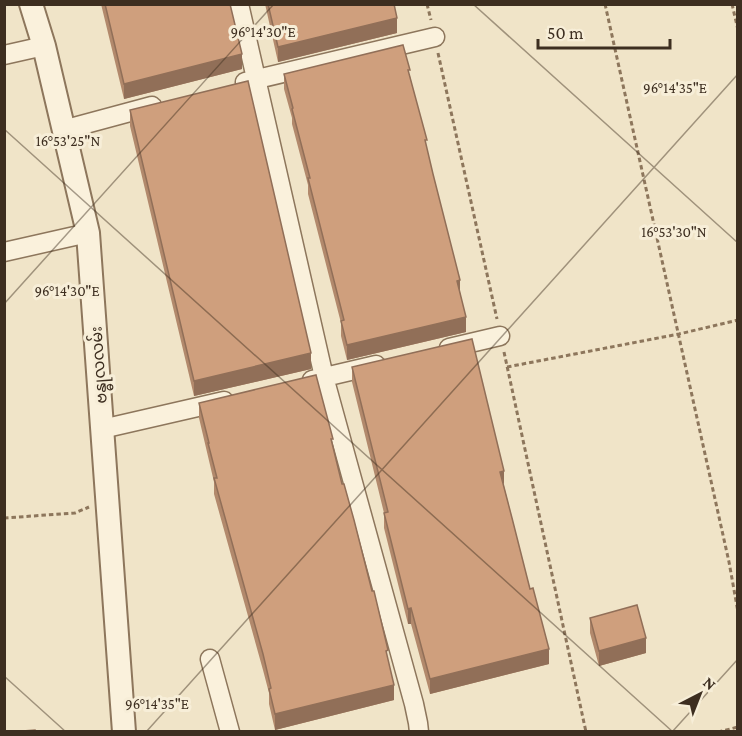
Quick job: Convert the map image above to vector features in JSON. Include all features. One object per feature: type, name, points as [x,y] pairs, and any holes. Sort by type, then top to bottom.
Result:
[{"type":"street","name":"ဗန္ဓုလလမ်း","points":[[32,4],[88,233],[124,732]]},
{"type":"street","points":[[238,4],[324,377],[414,704],[419,732]]},
{"type":"street","points":[[233,85],[435,37]]},
{"type":"street","points":[[4,55],[44,46]]},
{"type":"street","points":[[63,130],[165,103]]},
{"type":"street","points":[[4,252],[88,233]]},
{"type":"street","points":[[434,351],[500,336]]},
{"type":"street","points":[[300,382],[390,362]]},
{"type":"street","points":[[102,429],[242,396]]},
{"type":"street","points":[[210,659],[230,732]]},
{"type":"path","points":[[427,4],[586,732]]},
{"type":"path","points":[[605,4],[729,562],[738,612]]},
{"type":"path","points":[[732,4],[738,30]]},
{"type":"path","points":[[507,368],[738,320]]},
{"type":"path","points":[[4,518],[75,513],[108,499]]},
{"type":"path","points":[[718,732],[738,727]]},
{"type":"building","points":[[105,4],[230,4],[242,54],[124,84]]},
{"type":"building","points":[[268,4],[394,4],[397,18],[278,47]]},
{"type":"building","points":[[403,45],[460,280],[457,281],[466,317],[347,345],[341,321],[344,320],[284,74]]},
{"type":"building","points":[[248,81],[311,353],[194,381],[130,110]]},
{"type":"building","points":[[472,339],[504,471],[500,472],[530,589],[533,588],[549,649],[430,679],[411,608],[408,609],[384,513],[388,512],[352,367]]},
{"type":"building","points":[[316,375],[342,484],[344,484],[372,591],[374,591],[394,685],[275,714],[263,654],[214,478],[217,478],[199,403]]},
{"type":"building","points":[[637,605],[646,638],[599,651],[590,618]]},
{"type":"building","points":[[35,730],[35,732],[9,732]]}]
